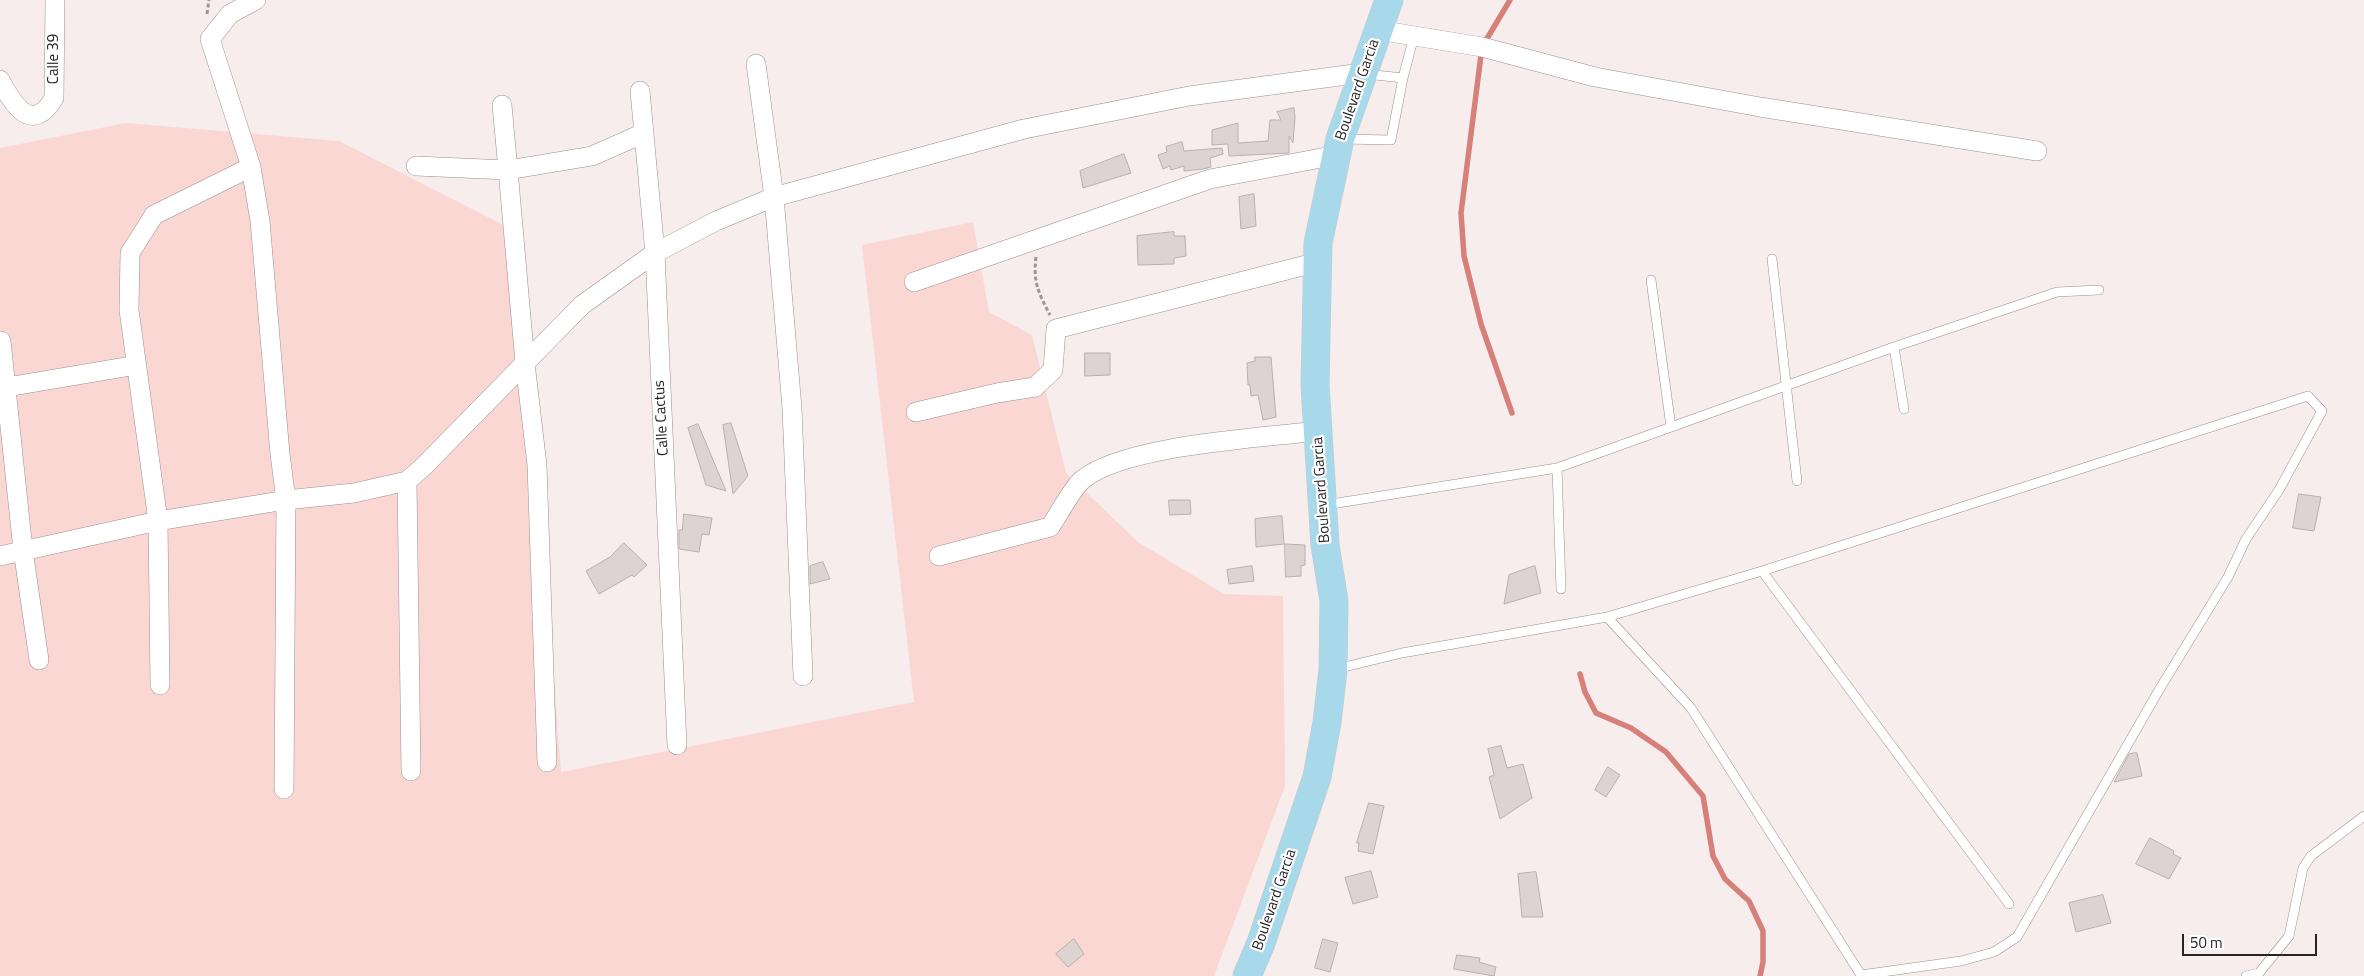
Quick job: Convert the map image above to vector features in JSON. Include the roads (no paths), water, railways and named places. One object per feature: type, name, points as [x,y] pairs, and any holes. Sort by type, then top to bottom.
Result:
[{"type":"main road","name":"Boulevard Garcia","points":[[1247,976],[1261,943],[1317,777],[1333,670],[1334,602],[1325,545],[1315,385],[1318,243],[1339,147],[1362,73],[1389,0]]},
{"type":"street","name":"Calle 39","points":[[0,80],[13,104],[21,111],[29,115],[37,115],[47,110],[54,98],[55,0]]},
{"type":"street","points":[[256,0],[230,14],[210,39],[251,167],[260,220],[280,454],[286,500],[284,789]]},
{"type":"street","points":[[1378,30],[1482,47],[1595,77],[1760,107],[2037,151]]},
{"type":"street","points":[[756,64],[774,197],[792,408],[803,676]]},
{"type":"street","points":[[0,556],[158,521],[286,500],[354,493],[406,481],[430,460],[582,305],[655,253],[716,221],[774,197],[1024,129],[1188,96],[1362,73]]},
{"type":"street","name":"Calle Cactus","points":[[640,91],[655,253],[677,745]]},
{"type":"street","points":[[502,105],[525,364],[537,465],[547,762]]},
{"type":"street","points":[[416,166],[508,170],[592,156],[644,133]]},
{"type":"street","points":[[914,282],[1210,180],[1339,147]]},
{"type":"street","points":[[160,685],[158,521],[129,310],[130,253],[154,215],[251,167]]},
{"type":"street","points":[[916,412],[997,393],[1035,388],[1052,370],[1056,329],[1318,262]]},
{"type":"street","points":[[1,341],[23,550],[39,660]]},
{"type":"street","points":[[7,386],[136,365]]},
{"type":"street","points":[[939,556],[1050,527],[1082,481],[1114,462],[1192,446],[1318,431]]},
{"type":"street","points":[[406,481],[411,771]]},
{"type":"lane","points":[[1339,147],[1391,140],[1403,78],[1414,36]]},
{"type":"lane","points":[[1362,73],[1403,78]]},
{"type":"lane","points":[[1772,259],[1797,481]]},
{"type":"lane","points":[[1652,280],[1671,427]]},
{"type":"lane","points":[[1322,505],[1557,468],[1894,347],[2057,292],[2099,290]]},
{"type":"lane","points":[[1894,347],[1904,409]]},
{"type":"lane","points":[[1333,670],[1402,653],[1607,617],[1762,572],[2308,396],[2322,411],[2279,490],[2246,539],[2228,577],[2159,690],[2016,937],[1994,952],[1961,961],[1861,976],[1691,708],[1607,617]]},
{"type":"lane","points":[[1557,468],[1562,589]]},
{"type":"lane","points":[[1762,572],[2009,904]]},
{"type":"lane","points":[[2246,976],[2259,973],[2289,936],[2303,868],[2311,856],[2364,816]]},
{"type":"waterway","points":[[1510,0],[1482,47],[1461,213],[1464,256],[1481,324],[1512,413]]},
{"type":"waterway","points":[[1580,674],[1585,692],[1596,713],[1631,728],[1666,752],[1703,796],[1713,856],[1725,879],[1749,901],[1763,931],[1763,962],[1760,976]]}]
